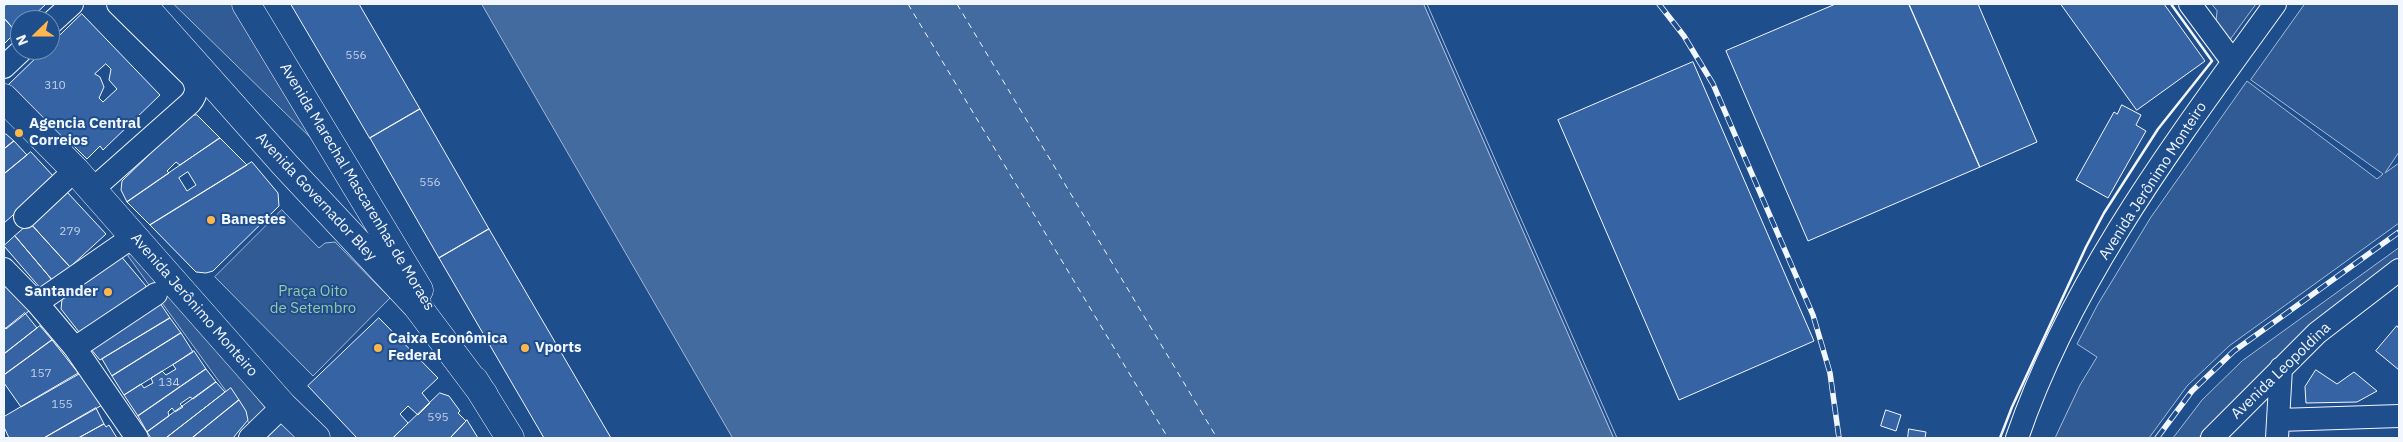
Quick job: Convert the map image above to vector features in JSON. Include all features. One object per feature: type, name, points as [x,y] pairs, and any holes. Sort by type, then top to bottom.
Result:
[{"type":"main road","name":"Avenida Governador Bley","points":[[142,4],[286,166],[418,306],[484,395]]},
{"type":"main road","name":"Avenida Marechal Mascarenhas de Moraes","points":[[246,4],[484,395]]},
{"type":"main road","name":"Avenida Jerônimo Monteiro","points":[[4,98],[84,180],[283,406],[316,438]]},
{"type":"main road","points":[[484,395],[510,438]]},
{"type":"street","points":[[60,15],[72,4]]},
{"type":"street","points":[[25,217],[84,180],[190,103],[196,94],[192,77],[118,4]]},
{"type":"street","points":[[2190,4],[2233,62]]},
{"type":"street","name":"Avenida Jerônimo Monteiro","points":[[2017,438],[2057,343],[2101,260],[2168,153],[2275,4]]},
{"type":"street","points":[[37,303],[134,236]]},
{"type":"street","points":[[4,269],[37,303],[74,348],[137,438]]},
{"type":"street","name":"Avenida Leopoldina","points":[[2212,438],[2317,333],[2399,270]]},
{"type":"street","name":"Avenida Jerônimo Monteiro","points":[[74,348],[156,294]]},
{"type":"street","points":[[2281,368],[2278,429],[2399,416]]},
{"type":"street","points":[[250,438],[283,406]]},
{"type":"shaded area","points":[[174,4],[239,4],[311,138]]},
{"type":"shaded area","points":[[482,4],[1424,4],[1614,438],[733,438]]},
{"type":"shaded area","points":[[2212,4],[2256,4],[2229,41],[2215,33],[2217,11]]},
{"type":"shaded area","points":[[2305,4],[2399,4],[2399,152],[2385,173],[2399,163],[2399,223],[2229,346],[2187,386],[2149,438],[2055,438],[2080,385],[2097,357],[2077,344],[2098,304],[2151,217],[2247,81],[2377,179],[2383,174],[2251,80]]},
{"type":"shaded area","name":"Praça Oito de Setembro","points":[[282,210],[319,248],[325,243],[335,242],[390,298],[313,376],[215,277]]},
{"type":"shaded area","points":[[2399,248],[2399,259],[2307,331],[2211,423],[2199,438],[2173,438],[2202,400],[2242,361]]},
{"type":"shaded area","points":[[136,250],[271,415],[255,431],[128,256]]},
{"type":"pier","points":[[1424,4],[1427,4],[1617,438],[1614,438]]},
{"type":"building","points":[[7,4],[46,4],[40,10],[10,10],[10,25],[4,18],[4,7]]},
{"type":"building","points":[[291,4],[359,4],[420,109],[370,138]]},
{"type":"building","points":[[1836,4],[1909,4],[1980,167],[1808,241],[1726,51]]},
{"type":"building","points":[[1909,4],[1978,4],[2037,142],[1980,167]]},
{"type":"building","points":[[2061,4],[2164,4],[2205,61],[2137,110]]},
{"type":"building","points":[[82,14],[160,95],[103,150],[100,146],[87,159],[73,145],[68,150],[7,86],[34,60],[60,60],[60,35]],"holes":[[[106,64],[111,69],[109,80],[117,89],[103,102],[99,98],[104,87],[100,77],[95,74]]]},
{"type":"building","points":[[4,18],[10,25],[10,38],[4,44]]},
{"type":"building","points":[[1693,62],[1814,341],[1679,400],[1558,120]]},
{"type":"building","points":[[2122,105],[2141,115],[2136,125],[2146,131],[2108,198],[2076,180],[2114,112],[2117,114]]},
{"type":"building","points":[[420,109],[489,229],[439,258],[370,138]]},
{"type":"building","points":[[197,115],[220,138],[180,165],[176,162],[167,171],[169,173],[127,202],[121,190],[122,181],[189,116]]},
{"type":"building","points":[[6,134],[14,141],[4,149],[4,136]]},
{"type":"building","points":[[220,138],[247,165],[150,225],[127,202]],"holes":[[[188,172],[196,185],[187,191],[179,178]]]},
{"type":"building","points":[[14,141],[27,155],[4,174],[4,149]]},
{"type":"building","points":[[31,152],[55,178],[4,223],[4,174]]},
{"type":"building","name":"Banestes","points":[[252,162],[278,193],[279,206],[213,271],[206,273],[196,272],[150,225]]},
{"type":"building","points":[[67,192],[106,234],[70,267],[30,223]]},
{"type":"building","points":[[30,223],[70,267],[53,281],[15,236]]},
{"type":"building","name":"Vports","points":[[489,229],[611,438],[544,438],[439,258]]},
{"type":"building","points":[[15,236],[53,281],[42,290],[4,246]]},
{"type":"building","name":"Santander","points":[[120,255],[146,286],[146,297],[79,332],[61,309],[62,300]]},
{"type":"building","points":[[4,280],[29,311],[6,329],[4,326]]},
{"type":"building","points":[[158,300],[170,318],[100,360],[90,348]]},
{"type":"building","points":[[25,313],[37,328],[4,354],[4,330]]},
{"type":"building","points":[[170,318],[181,333],[112,376],[102,359]]},
{"type":"building","name":"Caixa Econômica Federal","points":[[379,318],[438,378],[422,393],[430,403],[418,415],[408,406],[400,414],[408,423],[393,438],[357,438],[308,386]]},
{"type":"building","points":[[40,326],[52,340],[4,375],[4,354]]},
{"type":"building","points":[[2397,326],[2399,329],[2399,370],[2376,351]]},
{"type":"building","points":[[181,333],[193,352],[124,395],[112,376]]},
{"type":"building","points":[[52,340],[79,374],[21,407],[4,383],[4,375]]},
{"type":"building","points":[[194,351],[206,369],[138,416],[124,395],[141,384],[144,388],[153,383],[151,378],[162,371],[166,375],[176,369],[173,365]]},
{"type":"building","points":[[206,369],[216,382],[193,399],[190,397],[180,404],[183,407],[175,412],[172,408],[168,412],[169,416],[147,432],[138,416]]},
{"type":"building","points":[[84,370],[104,404],[44,438],[9,438],[4,427],[4,417]]},
{"type":"building","points":[[2316,370],[2337,384],[2354,372],[2377,391],[2357,402],[2306,403],[2305,387]]},
{"type":"building","points":[[216,382],[225,392],[166,438],[151,438],[147,432]]},
{"type":"building","points":[[231,388],[239,400],[192,438],[166,438]]},
{"type":"building","points":[[440,393],[449,396],[460,411],[458,413],[466,421],[450,438],[393,438]]},
{"type":"building","points":[[239,400],[246,411],[248,420],[233,438],[192,438]]},
{"type":"building","points":[[96,408],[104,424],[78,438],[44,438]]},
{"type":"building","points":[[1886,410],[1901,415],[1896,431],[1881,426]]},
{"type":"building","points":[[281,414],[310,438],[257,438]]},
{"type":"building","points":[[466,421],[478,438],[450,438]]},
{"type":"building","points":[[104,424],[106,427],[109,425],[117,438],[79,438]]},
{"type":"building","points":[[1909,429],[1926,432],[1925,438],[1908,438]]},
{"type":"ferry route","points":[[908,4],[1168,438]]},
{"type":"ferry route","points":[[957,4],[1217,438]]},
{"type":"railway","points":[[1659,4],[1684,36],[1713,84],[1813,315],[1830,373],[1839,438]]},
{"type":"railway","points":[[2157,438],[2192,391],[2234,351],[2399,232]]},
{"type":"wall","points":[[2000,438],[2012,407],[2086,247],[2104,213],[2158,129],[2212,61],[2171,4]]},
{"type":"place","name":"Agencia Central Correios","points":[[19,133]]},
{"type":"place","name":"Banestes","points":[[211,220]]},
{"type":"place","name":"Santander","points":[[108,292]]},
{"type":"place","name":"Caixa Econômica Federal","points":[[378,348]]},
{"type":"place","name":"Vports","points":[[525,348]]}]
